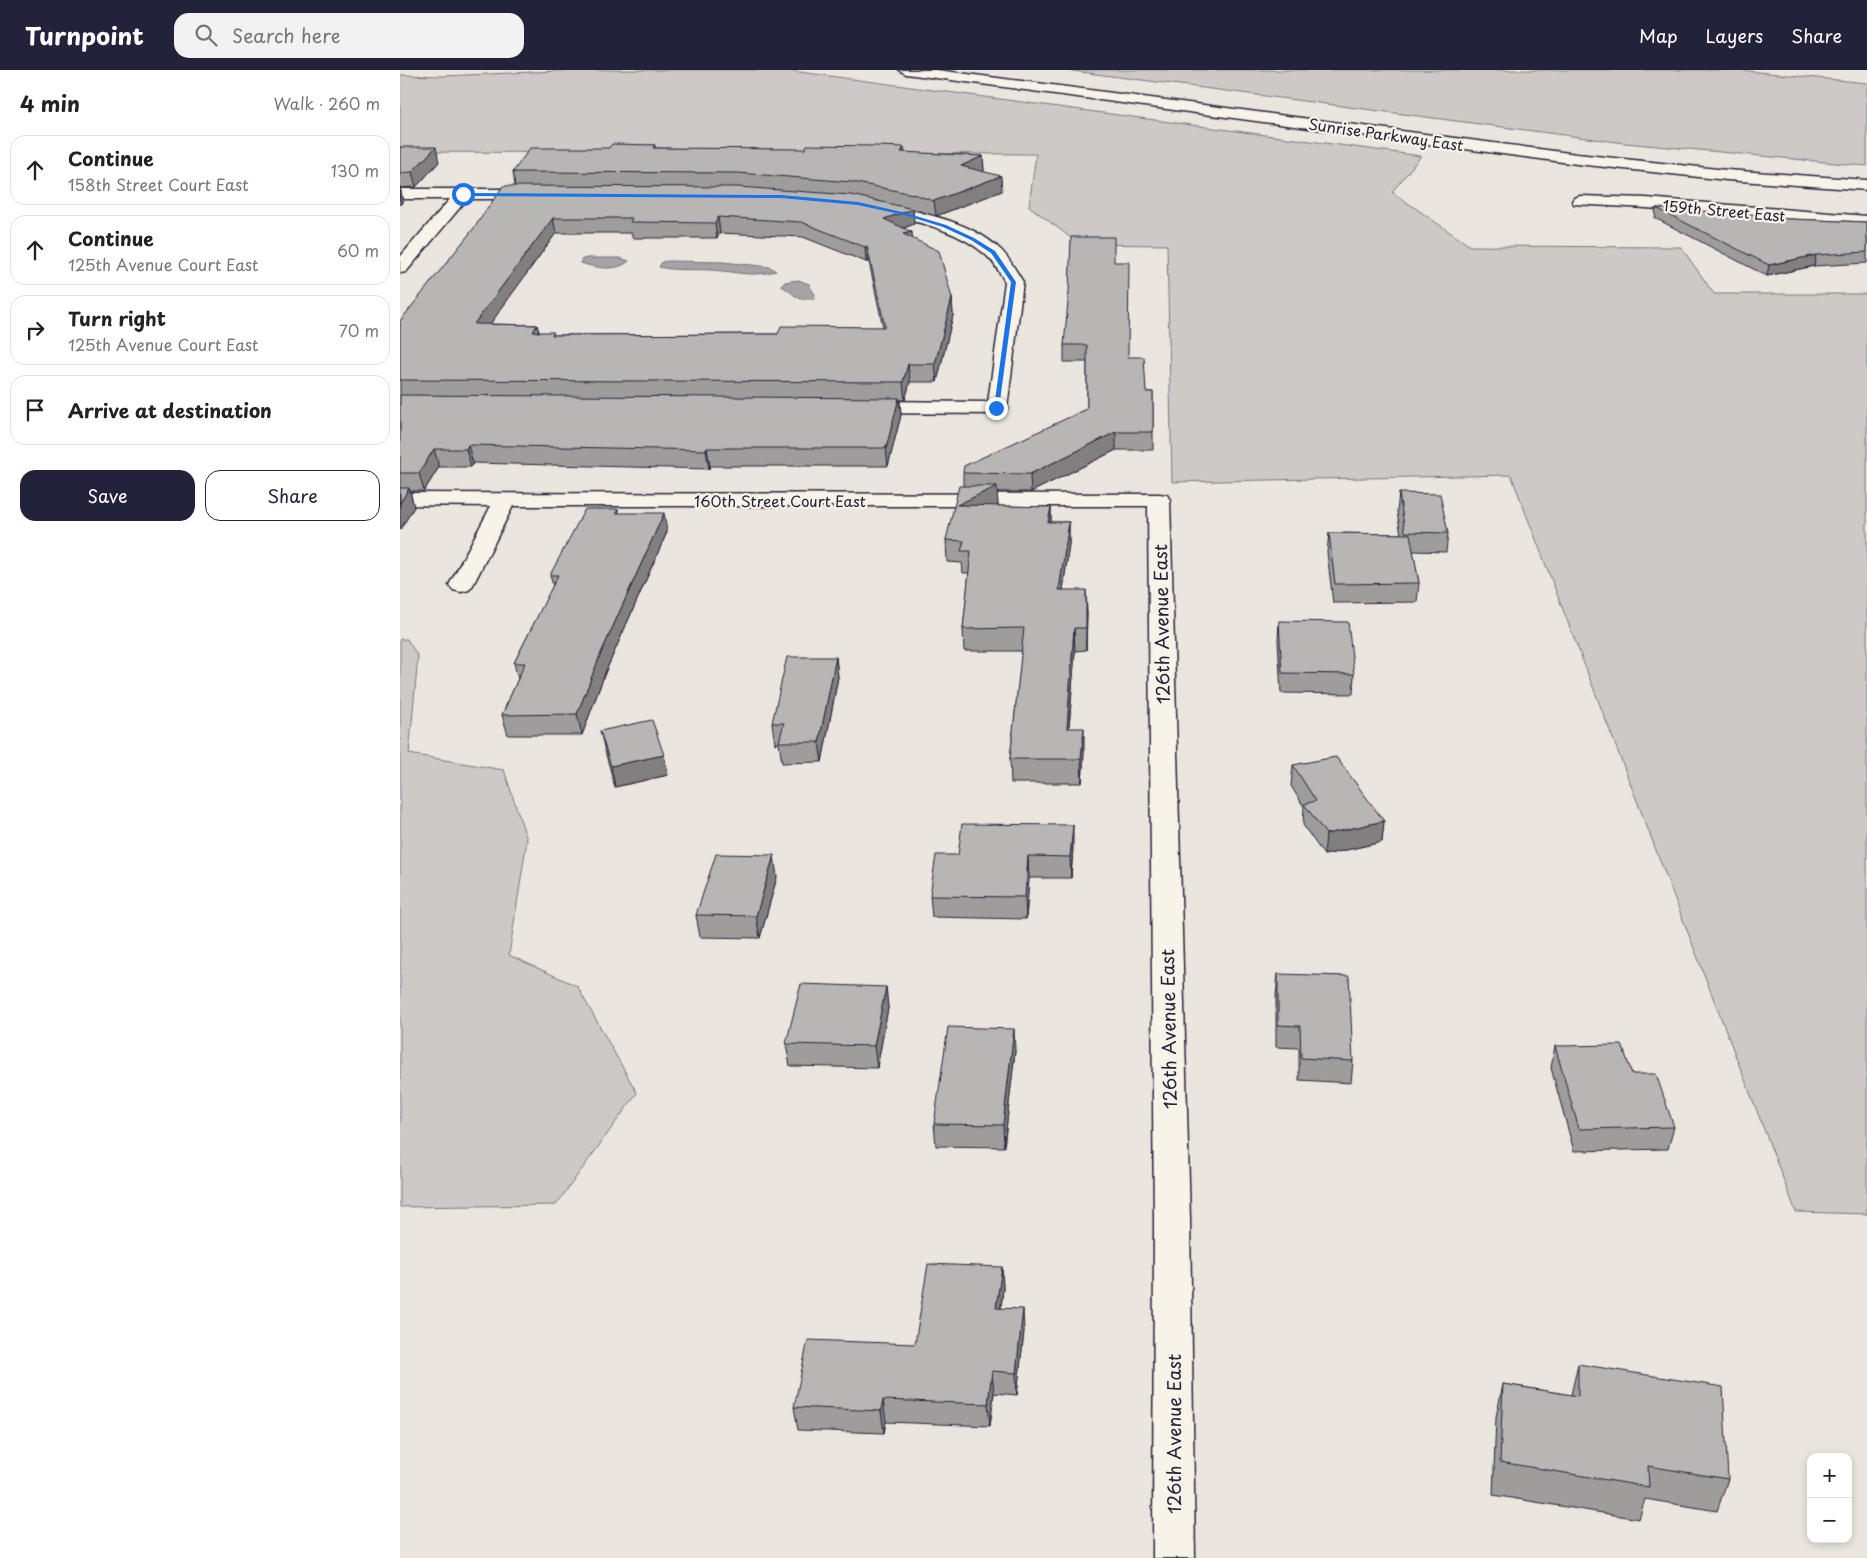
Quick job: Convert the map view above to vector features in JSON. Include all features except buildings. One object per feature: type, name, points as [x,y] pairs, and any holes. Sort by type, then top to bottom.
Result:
[{"type":"street","name":"Sunrise Parkway East","points":[[906,70],[1577,159],[1736,176],[1867,185]]},
{"type":"street","points":[[400,194],[552,194]]},
{"type":"street","points":[[400,268],[463,194]]},
{"type":"street","name":"159th Street East","points":[[1580,201],[1646,203],[1867,221]]},
{"type":"street","points":[[847,407],[996,408],[1014,282],[993,252],[973,239],[944,226],[905,214],[858,204]]},
{"type":"street","name":"160th Street Court East","points":[[400,499],[1159,500]]},
{"type":"street","points":[[461,585],[505,500]]},
{"type":"street","name":"126th Avenue East","points":[[1159,500],[1171,1209],[1174,1558]]},
{"type":"shaded area","points":[[578,70],[785,70],[1421,156],[1392,192],[1470,246],[1681,247],[1714,294],[1867,294],[1867,1214],[1796,1212],[1511,475],[1172,482],[1167,245],[1079,244],[1029,206],[1036,154],[400,152],[400,75],[444,76]]},
{"type":"shaded area","points":[[1065,70],[1738,70],[1867,83],[1867,166],[1625,143]]},
{"type":"shaded area","points":[[586,258],[619,258],[629,261],[618,267],[606,268],[581,263],[581,260]]},
{"type":"shaded area","points":[[662,262],[723,262],[770,267],[776,271],[751,274],[659,267]]},
{"type":"shaded area","points":[[798,280],[809,284],[815,295],[814,299],[799,298],[781,286],[785,282]]},
{"type":"shaded area","points":[[400,639],[407,639],[418,657],[409,754],[504,770],[527,840],[509,955],[577,986],[637,1093],[556,1205],[400,1207]]},
{"type":"route","points":[[463,194],[781,196],[858,204],[905,214],[944,226],[973,239],[993,252],[1014,282],[996,408]]}]
